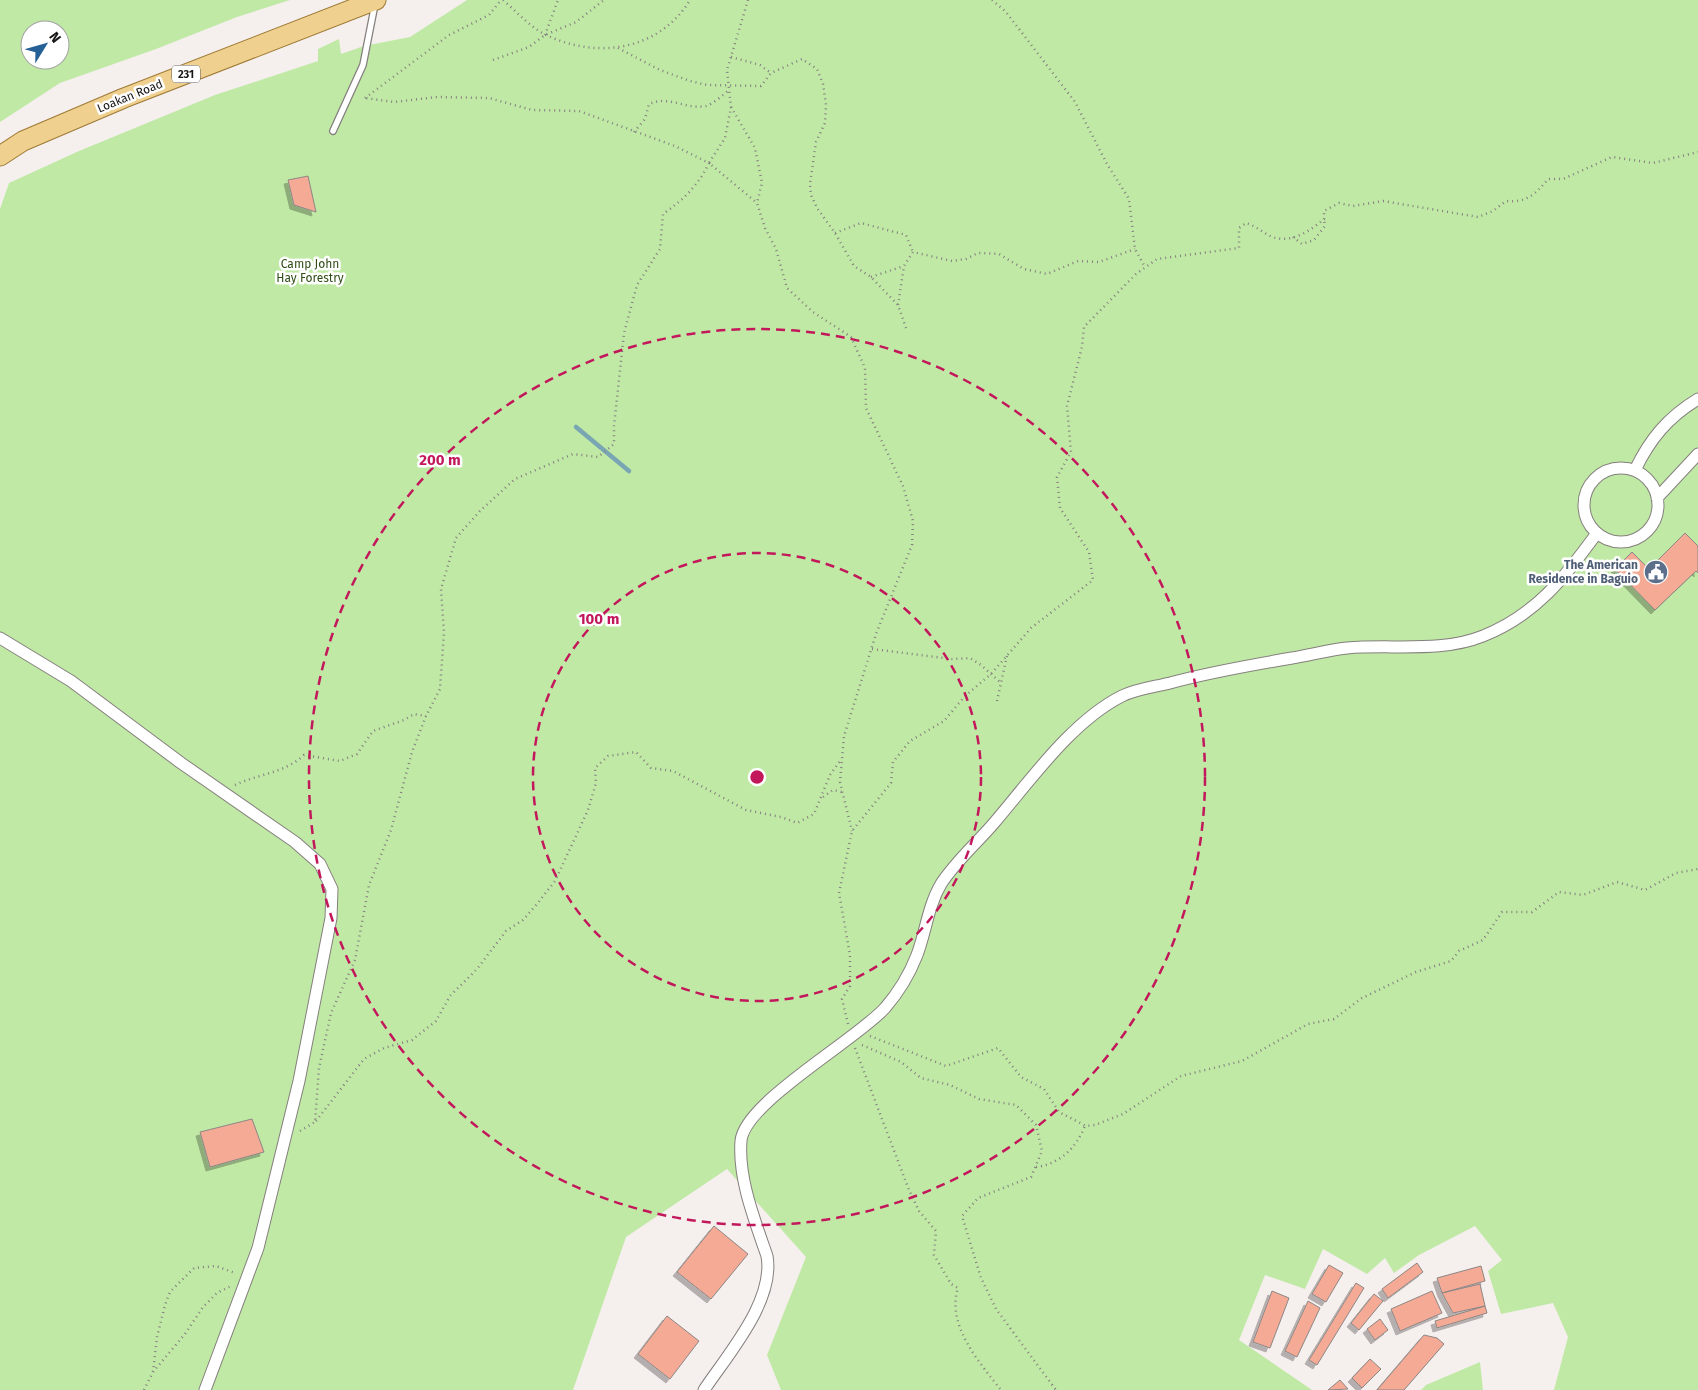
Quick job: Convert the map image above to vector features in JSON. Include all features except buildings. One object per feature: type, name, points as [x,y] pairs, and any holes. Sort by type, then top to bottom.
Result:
[{"type":"main road","name":"Loakan Road","points":[[0,156],[23,141],[124,98],[376,0]]},
{"type":"street","points":[[1635,470],[1650,443],[1668,420],[1698,399]]},
{"type":"street","points":[[1657,498],[1698,454]]},
{"type":"street","points":[[1622,467],[1635,470],[1649,482],[1657,498],[1657,513],[1651,526],[1640,536],[1626,542],[1611,540],[1597,533],[1589,523],[1584,511],[1584,498],[1589,485],[1609,469],[1622,467]]},
{"type":"street","points":[[704,1390],[746,1328],[768,1281],[770,1269],[768,1256],[743,1172],[741,1143],[745,1128],[757,1112],[874,1019],[890,1001],[909,972],[917,955],[929,912],[942,882],[1057,749],[1102,709],[1124,695],[1211,672],[1348,648],[1454,643],[1483,636],[1530,610],[1544,599],[1566,576],[1597,533]]},
{"type":"street","points":[[0,638],[72,681],[181,763],[295,842],[320,864],[332,889],[329,928],[299,1081],[258,1248],[205,1390]]},
{"type":"lane","points":[[333,131],[363,65],[376,0]]},
{"type":"path","points":[[690,0],[680,17],[658,34],[618,48],[584,47],[545,34],[522,19],[502,0],[489,15],[449,35],[365,98],[394,102],[437,97],[489,98],[532,110],[579,111],[675,146],[709,163],[757,203]]},
{"type":"path","points":[[545,34],[558,0]]},
{"type":"path","points":[[493,60],[529,47],[545,34],[576,22],[604,0]]},
{"type":"path","points":[[315,1122],[319,1068],[331,1013],[355,960],[369,885],[391,830],[412,752],[426,716],[440,689],[444,633],[441,588],[456,538],[480,511],[515,479],[573,454],[598,457],[614,444],[614,426],[624,333],[638,285],[660,249],[663,214],[682,201],[701,180],[725,138],[731,107],[728,70],[748,0]]},
{"type":"path","points":[[992,0],[1006,12],[1075,102],[1107,164],[1129,199],[1135,249],[1145,267]]},
{"type":"path","points":[[618,48],[672,75],[707,85],[761,86],[771,73],[802,59],[818,69],[823,84],[825,123],[816,142],[810,184],[811,195],[817,208],[835,233],[854,266],[871,277],[898,305],[906,328]]},
{"type":"path","points":[[731,57],[760,64],[771,73]]},
{"type":"path","points":[[634,132],[645,119],[649,104],[658,100],[673,101],[689,107],[709,105],[729,90]]},
{"type":"path","points":[[731,107],[757,154],[762,183],[757,203],[765,228],[776,249],[788,288],[813,312],[851,337],[865,368],[866,408],[903,486],[913,521],[912,545],[898,575],[872,649],[844,736],[840,760],[840,782],[852,831],[839,893],[850,955],[848,968],[850,986],[842,999],[852,1036],[895,1159],[920,1211],[936,1231],[934,1255],[952,1284],[958,1288],[954,1301],[958,1327],[1001,1390]]},
{"type":"path","points":[[1293,237],[1302,244],[1314,240],[1326,226],[1323,219],[1324,211],[1339,203],[1353,206],[1384,201],[1478,217],[1493,211],[1506,201],[1519,202],[1536,194],[1548,180],[1563,178],[1612,157],[1653,163],[1698,152]]},
{"type":"path","points":[[852,831],[892,783],[893,762],[910,741],[944,721],[965,696],[991,674],[1030,628],[1093,580],[1089,552],[1060,508],[1057,477],[1071,452],[1067,406],[1082,347],[1084,327],[1130,279],[1157,259],[1238,248],[1239,228],[1246,223],[1259,227],[1270,236],[1285,239],[1305,234],[1323,219]]},
{"type":"path","points":[[835,233],[861,223],[887,229],[906,235],[913,252]]},
{"type":"path","points":[[913,252],[952,261],[966,259],[978,253],[998,254],[1024,268],[1047,274],[1078,261],[1098,262],[1135,249]]},
{"type":"path","points":[[898,305],[904,266],[913,252]]},
{"type":"path","points":[[871,277],[904,266]]},
{"type":"path","points":[[872,649],[945,658],[970,658],[981,664],[1000,682]]},
{"type":"path","points":[[997,701],[1007,654]]},
{"type":"path","points":[[224,792],[249,778],[275,772],[296,762],[304,754],[340,761],[357,754],[373,731],[404,720],[414,714],[426,716]]},
{"type":"path","points":[[284,1141],[315,1122],[364,1059],[384,1048],[412,1040],[436,1021],[450,996],[477,969],[506,931],[523,920],[537,904],[555,881],[588,810],[596,783],[595,768],[608,756],[636,752],[651,768],[673,771],[746,810],[781,817],[798,823],[814,814],[830,775],[840,760]]},
{"type":"path","points":[[821,798],[833,790],[842,792]]},
{"type":"path","points":[[852,1036],[871,1036],[946,1066],[998,1048],[1021,1077],[1044,1089],[1059,1112],[1086,1126],[1095,1125],[1123,1114],[1181,1076],[1242,1060],[1308,1024],[1334,1019],[1362,998],[1416,972],[1451,961],[1459,951],[1483,940],[1502,912],[1532,912],[1560,892],[1583,895],[1617,882],[1645,890],[1676,873],[1698,869]]},
{"type":"path","points":[[852,1036],[863,1047],[901,1062],[921,1078],[950,1085],[980,1099],[1016,1105],[1036,1125],[1042,1151],[1031,1177],[978,1198],[962,1216],[981,1278],[996,1309],[1056,1390]]},
{"type":"path","points":[[1036,1167],[1048,1165],[1068,1153],[1086,1126]]},
{"type":"path","points":[[153,1372],[161,1316],[170,1292],[180,1280],[194,1268],[216,1266],[246,1279]]},
{"type":"path","points":[[144,1390],[153,1372],[185,1334],[192,1321],[208,1302],[217,1293],[246,1279]]},
{"type":"green space","points":[[0,0],[290,0],[237,17],[156,49],[60,83],[0,122]]},
{"type":"green space","name":"Camp John Hay Forestry","points":[[467,0],[1698,0],[1698,1390],[1554,1390],[1568,1337],[1553,1303],[1501,1314],[1488,1271],[1502,1260],[1475,1226],[1419,1255],[1394,1273],[1385,1258],[1367,1274],[1323,1249],[1305,1289],[1265,1275],[1239,1340],[1312,1390],[781,1390],[767,1355],[806,1257],[727,1169],[626,1237],[573,1390],[0,1390],[0,209],[9,183],[79,151],[215,95],[318,61],[318,49],[339,39],[341,54],[364,46],[410,37]]},
{"type":"green space","points":[[1480,1362],[1483,1390],[1421,1390],[1426,1385]]},
{"type":"waterway","points":[[576,427],[629,471]]},
{"type":"place","name":"The American Residence in Baguio","points":[[1656,572]]}]
